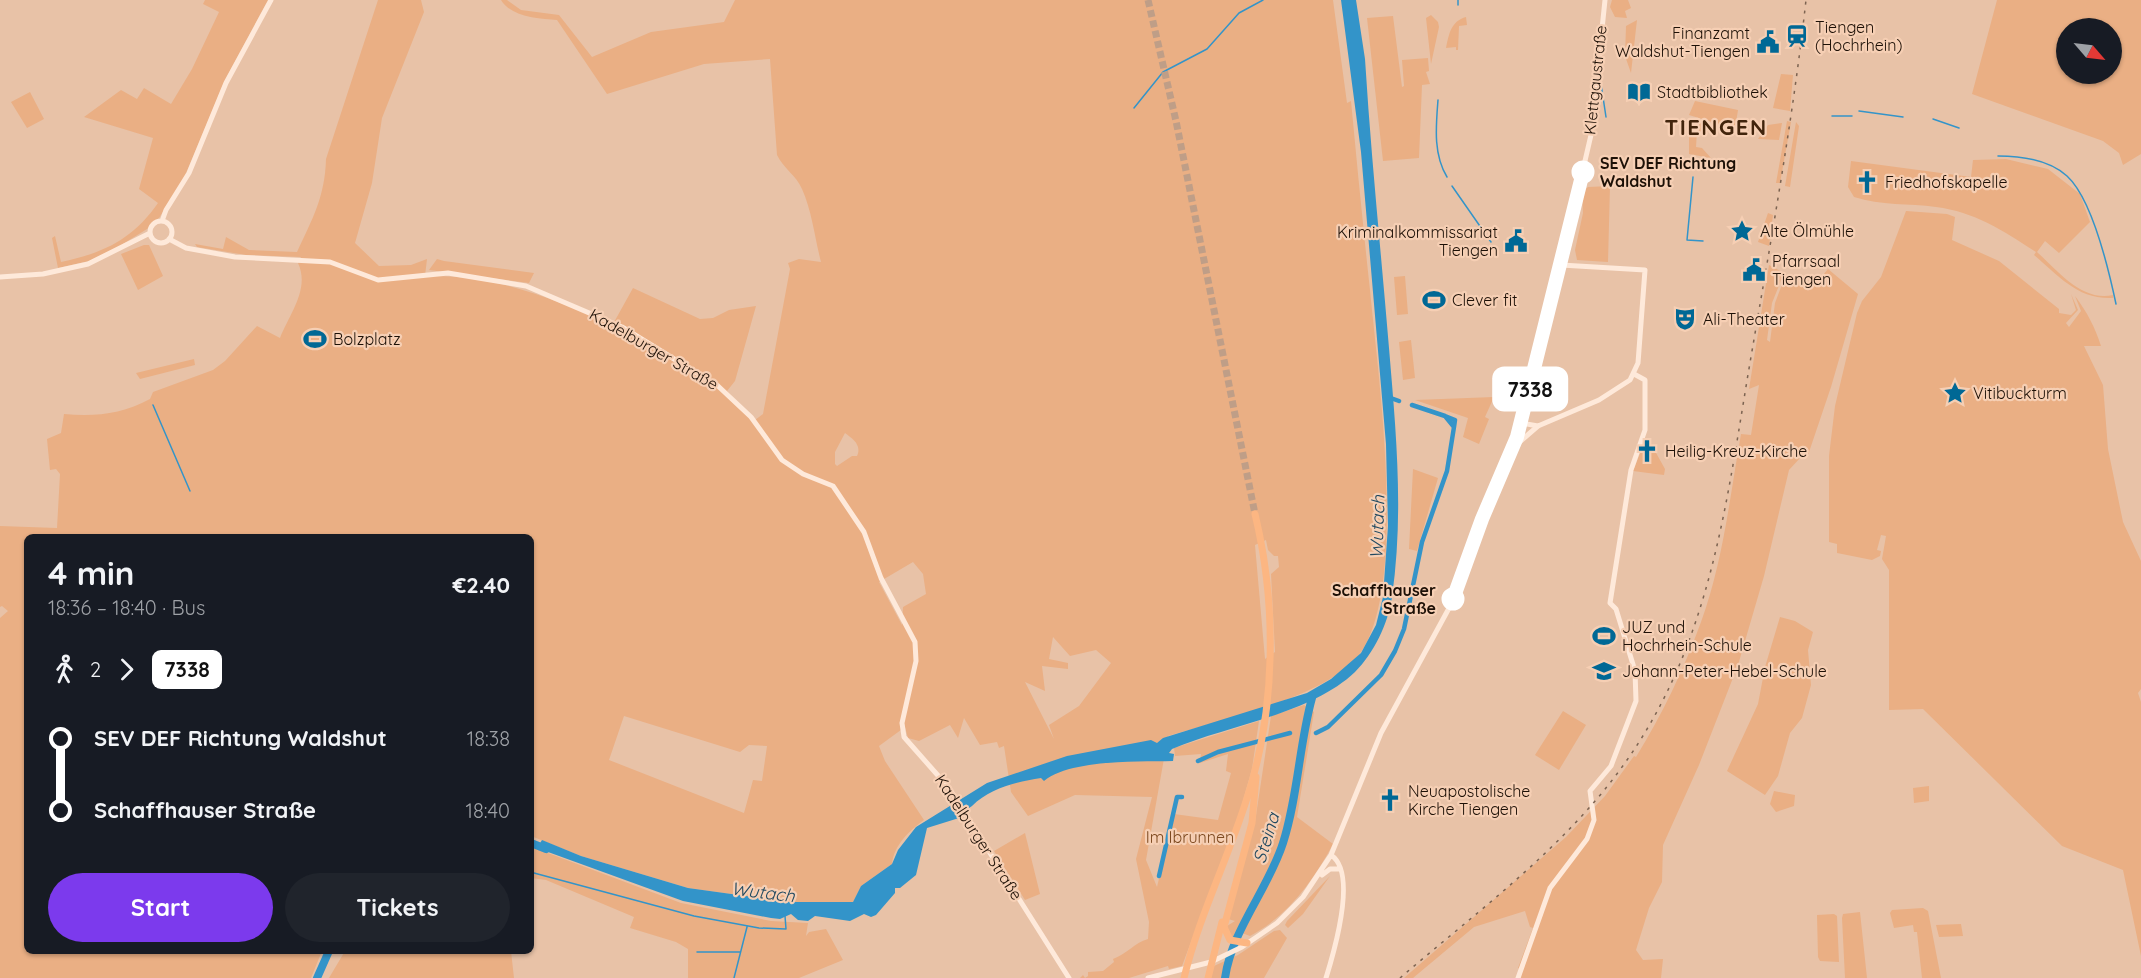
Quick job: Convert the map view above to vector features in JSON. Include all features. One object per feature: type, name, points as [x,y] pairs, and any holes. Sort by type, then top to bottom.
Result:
[{"type":"highway","points":[[1244,944],[1233,942],[1227,937],[1225,922],[1254,809],[1257,763],[1267,696],[1269,618],[1264,556],[1256,514]]},
{"type":"highway","points":[[1184,978],[1193,946],[1248,797],[1257,763]]},
{"type":"highway","points":[[1208,978],[1248,837]]},
{"type":"main road","points":[[0,277],[43,274],[88,264],[150,233],[153,225],[162,221],[166,210],[189,173],[226,83],[271,0]]},
{"type":"main road","name":"Klettgaustraße","points":[[1521,423],[1591,135],[1605,0]]},
{"type":"main road","points":[[150,233],[156,242],[169,239],[171,229],[162,221]]},
{"type":"main road","name":"Kadelburger Straße","points":[[169,239],[186,249],[235,257],[330,262],[378,280],[447,273],[526,286],[622,327],[725,391],[750,417],[782,460],[803,474],[833,486],[864,532],[881,578],[915,642],[916,662],[903,723],[904,737],[938,772],[949,788],[1069,978]]},
{"type":"main road","points":[[1513,449],[1538,426],[1599,400],[1630,380],[1638,363],[1645,270],[1561,265]]},
{"type":"main road","points":[[1518,978],[1550,888],[1587,839],[1594,820],[1590,790],[1611,766],[1632,712],[1637,691],[1632,657],[1616,609],[1610,603],[1631,470],[1645,426],[1645,380],[1634,375]]},
{"type":"main road","points":[[1148,978],[1211,962],[1222,957],[1281,919],[1316,880],[1328,862],[1381,733],[1454,599],[1482,519],[1513,449],[1521,423],[1538,426]]},
{"type":"main road","points":[[1326,978],[1341,920],[1339,863],[1331,855]]},
{"type":"main road","points":[[1328,862],[1340,871]]},
{"type":"main road","points":[[1316,880],[1330,869],[1340,871]]},
{"type":"green space","points":[[205,0],[268,0],[225,80],[184,178],[159,218],[147,229],[89,261],[58,268],[52,238],[55,236],[61,262],[91,254],[128,235],[158,203],[139,189],[153,138],[84,117],[121,90],[137,99],[144,88],[171,104],[192,69],[219,12],[203,4]]},
{"type":"green space","name":"Im Ibrunnen","points":[[378,0],[421,0],[424,12],[382,118],[372,183],[355,243],[379,266],[411,265],[427,259],[425,276],[451,276],[499,283],[567,305],[613,324],[633,288],[700,319],[713,318],[729,310],[756,306],[735,381],[727,391],[755,420],[763,414],[790,269],[788,263],[799,259],[821,262],[811,216],[802,189],[777,155],[770,59],[704,64],[607,94],[557,20],[518,14],[501,0],[507,0],[521,10],[559,15],[592,57],[651,32],[724,22],[735,0],[1333,0],[1347,103],[1351,101],[1379,373],[1386,477],[1387,530],[1383,578],[1375,620],[1361,652],[1346,668],[1325,682],[1272,705],[1168,736],[1146,860],[1157,887],[1174,814],[1218,820],[1231,773],[1226,771],[1228,754],[1200,763],[1201,754],[1175,756],[1174,748],[1259,721],[1252,769],[1240,811],[1182,966],[1169,969],[1168,966],[1129,978],[1085,978],[1088,972],[1103,971],[1114,962],[1113,959],[1148,939],[1149,922],[1136,859],[1152,797],[1075,795],[1028,816],[1011,792],[1004,746],[999,748],[997,742],[980,745],[964,718],[958,738],[950,725],[919,741],[908,738],[905,727],[879,746],[885,761],[924,820],[903,839],[893,857],[892,864],[861,886],[853,902],[790,902],[688,888],[581,856],[534,837],[534,534],[24,534],[24,954],[321,954],[311,978],[0,978],[0,618],[8,611],[0,607],[0,526],[57,528],[60,474],[56,469],[50,470],[47,439],[61,433],[64,414],[108,413],[140,404],[150,399],[153,392],[213,370],[225,361],[257,326],[280,338],[300,292],[302,282],[298,263],[301,257],[246,255],[197,247],[195,244],[223,249],[226,237],[249,250],[297,252],[321,196],[326,159]],"holes":[[[845,433],[856,443],[858,452],[857,456],[852,456],[837,466],[835,452]],[[1266,540],[1268,550],[1274,556],[1278,556],[1279,567],[1271,574],[1275,652],[1265,659],[1255,545]],[[913,562],[923,574],[926,594],[903,607],[902,625],[879,582]],[[1053,637],[1070,656],[1096,650],[1111,663],[1079,706],[1049,725],[1054,739],[1025,682],[1045,691],[1042,666],[1068,669],[1068,663],[1049,659]],[[624,716],[740,752],[749,745],[767,746],[762,781],[753,780],[744,813],[609,760]]]},
{"type":"green space","points":[[1612,0],[1628,0],[1631,8],[1625,11],[1627,18],[1615,17],[1610,7]]},
{"type":"green space","points":[[1997,0],[2141,0],[2141,154],[2123,165],[2119,153],[2103,141],[1972,94]]},
{"type":"green space","points":[[1431,15],[1438,22],[1439,27],[1431,64],[1426,18]]},
{"type":"green space","points":[[1393,16],[1402,87],[1404,86],[1402,60],[1428,58],[1429,71],[1426,72],[1430,84],[1422,85],[1419,158],[1383,161],[1367,18]]},
{"type":"green space","points":[[1466,17],[1467,25],[1459,26],[1458,50],[1456,47],[1446,48],[1454,25]]},
{"type":"green space","points":[[1637,20],[1631,73],[1625,56],[1626,26]]},
{"type":"green space","points":[[1781,74],[1793,75],[1790,111],[1773,108]]},
{"type":"green space","points":[[30,92],[44,119],[27,128],[11,102]]},
{"type":"green space","points":[[1695,101],[1738,110],[1735,129],[1689,115]]},
{"type":"green space","points":[[1689,118],[1712,127],[1715,132],[1697,131],[1696,147],[1702,148],[1711,158],[1689,154]]},
{"type":"green space","points":[[1787,121],[1791,122],[1780,183],[1776,183]]},
{"type":"green space","points":[[1796,122],[1799,126],[1790,187],[1785,186]]},
{"type":"green space","points":[[1782,123],[1779,140],[1758,139],[1768,125]]},
{"type":"green space","points":[[2006,159],[2048,169],[2080,194],[2090,222],[2059,253],[2045,241],[2037,252],[2071,283],[2091,294],[2113,295],[2113,298],[2101,298],[2079,291],[2034,255],[2036,252],[2001,230],[1976,218],[1936,207],[1864,200],[1854,197],[1848,187],[1851,161],[1971,177],[1973,160]]},
{"type":"green space","points":[[1610,186],[1608,262],[1577,260],[1575,250],[1583,213],[1582,192],[1588,187]]},
{"type":"green space","points":[[1906,211],[1947,214],[1955,217],[1952,240],[1999,261],[2059,309],[2059,313],[2071,315],[2076,310],[2071,294],[2078,310],[2066,323],[2069,327],[2081,311],[2075,296],[2090,320],[2101,346],[2084,346],[2103,385],[2108,449],[2123,522],[2141,561],[2141,689],[2138,693],[2141,702],[2141,956],[2123,870],[2062,846],[1923,709],[1889,710],[1889,570],[1882,559],[1886,536],[1881,535],[1877,550],[1881,551],[1880,556],[1872,560],[1837,553],[1837,544],[1829,542],[1829,456],[1835,406],[1857,313],[1862,301],[1881,277]]},
{"type":"green space","points":[[1768,213],[1773,215],[1769,246],[1758,242]]},
{"type":"green space","points":[[149,245],[163,276],[138,290],[121,254]]},
{"type":"green space","points":[[437,259],[534,273],[529,283],[429,270]]},
{"type":"green space","points":[[1769,265],[1784,273],[1772,303],[1767,340],[1770,342],[1775,303],[1786,274],[1812,288],[1828,269],[1858,294],[1831,387],[1807,458],[1801,457],[1789,470],[1764,576],[1738,665],[1699,765],[1663,845],[1662,882],[1649,908],[1636,950],[1643,960],[1663,959],[1661,978],[1521,978],[1522,970],[1518,968],[1533,928],[1530,927],[1525,911],[1474,927],[1413,978],[1404,978],[1566,837],[1605,796],[1634,756],[1636,757],[1664,708],[1709,599],[1725,529],[1741,434],[1751,435],[1759,385],[1749,389]]},
{"type":"green space","points":[[1405,276],[1408,314],[1397,315],[1394,277]]},
{"type":"green space","points":[[1411,340],[1415,378],[1403,380],[1399,342]]},
{"type":"green space","points":[[194,359],[195,365],[140,379],[136,373]]},
{"type":"green space","points":[[1494,397],[1485,417],[1489,419],[1479,444],[1463,437],[1468,418],[1415,400]]},
{"type":"green space","points":[[1645,441],[1650,442],[1665,469],[1664,475],[1633,471]]},
{"type":"green space","points":[[1413,469],[1438,478],[1417,551],[1409,549]]},
{"type":"green space","points":[[1780,617],[1795,621],[1813,632],[1808,650],[1811,685],[1802,718],[1790,733],[1778,776],[1765,795],[1727,771],[1758,704],[1765,667]]},
{"type":"green space","points":[[1304,705],[1314,712],[1297,817],[1333,844],[1308,884],[1288,908],[1250,936],[1242,933],[1239,940],[1231,937],[1227,926],[1235,921],[1228,919],[1255,822],[1271,716]]},
{"type":"green space","points":[[1563,711],[1586,725],[1559,770],[1535,755]]},
{"type":"green space","points":[[1929,786],[1929,801],[1914,803],[1913,788]]},
{"type":"green space","points":[[1774,791],[1795,795],[1794,806],[1776,812],[1770,804]]},
{"type":"green space","points":[[1025,833],[1040,894],[1025,900],[994,851]]},
{"type":"green space","points":[[534,848],[681,903],[771,921],[808,923],[806,936],[809,932],[826,929],[843,960],[799,978],[688,978],[688,949],[676,942],[630,928],[634,917],[546,880],[534,878]]},
{"type":"green space","points":[[1330,876],[1303,914],[1288,928],[1285,925],[1287,921]]},
{"type":"green space","points":[[1923,908],[1928,911],[1941,978],[1922,978],[1917,932],[1914,932],[1913,925],[1894,928],[1890,913],[1892,910]]},
{"type":"green space","points":[[1860,912],[1867,978],[1845,978],[1842,918],[1843,914]]},
{"type":"green space","points":[[1834,914],[1837,916],[1839,962],[1820,961],[1817,915]]},
{"type":"green space","points":[[1961,924],[1963,936],[1939,937],[1936,925]]},
{"type":"green space","points":[[1280,930],[1287,938],[1264,978],[1210,978],[1214,966],[1238,955],[1274,931]]},
{"type":"green space","points":[[343,954],[511,954],[514,978],[329,978]]},
{"type":"water","points":[[1341,0],[1356,0],[1365,59],[1398,472],[1398,534],[1390,607],[1384,628],[1374,647],[1355,672],[1337,686],[1293,708],[1172,749],[1169,753],[1174,754],[1173,761],[1087,765],[1056,774],[1044,781],[1041,778],[995,790],[963,812],[959,818],[927,828],[916,875],[900,888],[895,888],[895,893],[876,915],[871,917],[864,914],[850,921],[815,916],[808,921],[798,920],[791,914],[780,919],[683,901],[537,848],[542,840],[581,856],[688,888],[790,902],[853,902],[861,886],[892,864],[898,850],[916,827],[987,783],[1067,756],[1151,740],[1157,743],[1163,738],[1307,693],[1331,679],[1361,653],[1376,625],[1383,597],[1388,526],[1386,444],[1361,152]]},
{"type":"waterway","points":[[1134,108],[1163,72],[1207,49],[1239,13],[1263,0]]},
{"type":"waterway","points":[[1458,0],[1458,5]]},
{"type":"waterway","points":[[1601,84],[1606,117]]},
{"type":"waterway","points":[[1438,100],[1437,149],[1447,177]]},
{"type":"waterway","points":[[1859,111],[1903,117]]},
{"type":"waterway","points":[[1832,116],[1852,116]]},
{"type":"waterway","points":[[1933,119],[1959,128]]},
{"type":"waterway","points":[[1998,156],[2025,158],[2052,166],[2067,176],[2076,187],[2092,218],[2116,304]]},
{"type":"waterway","points":[[1693,177],[1687,240],[1703,241]]},
{"type":"waterway","points":[[1452,186],[1491,242]]},
{"type":"waterway","points":[[1388,397],[1399,401]]},
{"type":"waterway","points":[[153,405],[190,491]]},
{"type":"waterway","points":[[1316,733],[1328,727],[1381,675],[1404,629],[1422,542],[1447,471],[1454,427],[1445,416],[1412,405]]},
{"type":"waterway","points":[[1445,416],[1455,420],[1454,427]]},
{"type":"waterway","name":"Steina","points":[[1225,978],[1242,926],[1269,877],[1283,843],[1312,698]]},
{"type":"waterway","points":[[1198,761],[1218,752],[1290,733]]},
{"type":"waterway","points":[[1159,876],[1177,797],[1182,797]]},
{"type":"waterway","name":"Wutach","points":[[534,844],[546,849]]},
{"type":"waterway","points":[[534,873],[694,916],[759,928],[786,929],[785,916]]},
{"type":"waterway","points":[[734,978],[747,927]]},
{"type":"waterway","points":[[697,952],[740,952]]},
{"type":"waterway","name":"Wutach","points":[[317,978],[328,954]]},
{"type":"tunnel","points":[[1148,0],[1176,121],[1255,514]]},
{"type":"railway","points":[[1400,978],[1521,876],[1577,821],[1627,760],[1656,713],[1680,664],[1713,563],[1724,511],[1782,176],[1806,0]]},
{"type":"bus line","name":"7338","points":[[1453,599],[1482,519],[1517,437],[1583,172]]},
{"type":"place","name":"Tiengen (Hochrhein)","points":[[1797,36]]},
{"type":"place","name":"Finanzamt Waldshut-Tiengen","points":[[1768,42]]},
{"type":"place","name":"Stadtbibliothek","points":[[1639,92]]},
{"type":"place","name":"SEV DEF Richtung Waldshut","points":[[1583,172]]},
{"type":"place","name":"Friedhofskapelle","points":[[1867,182]]},
{"type":"place","name":"Alte Ölmühle","points":[[1742,231]]},
{"type":"place","name":"Kriminalkommissariat Tiengen","points":[[1516,241]]},
{"type":"place","name":"Pfarrsaal Tiengen","points":[[1754,270]]},
{"type":"place","name":"Clever fit","points":[[1434,300]]},
{"type":"place","name":"Ali-Theater","points":[[1685,319]]},
{"type":"place","name":"Bolzplatz","points":[[315,339]]},
{"type":"place","name":"Vitibuckturm","points":[[1955,393]]},
{"type":"place","name":"Heilig-Kreuz-Kirche","points":[[1647,451]]},
{"type":"place","name":"Schaffhauser Straße","points":[[1453,599]]},
{"type":"place","name":"JUZ und Hochrhein-Schule","points":[[1604,636]]},
{"type":"place","name":"Johann-Peter-Hebel-Schule","points":[[1604,671]]},
{"type":"place","name":"Neuapostolische Kirche Tiengen","points":[[1390,800]]},
{"type":"district","name":"TIENGEN","points":[[1716,127]]}]
